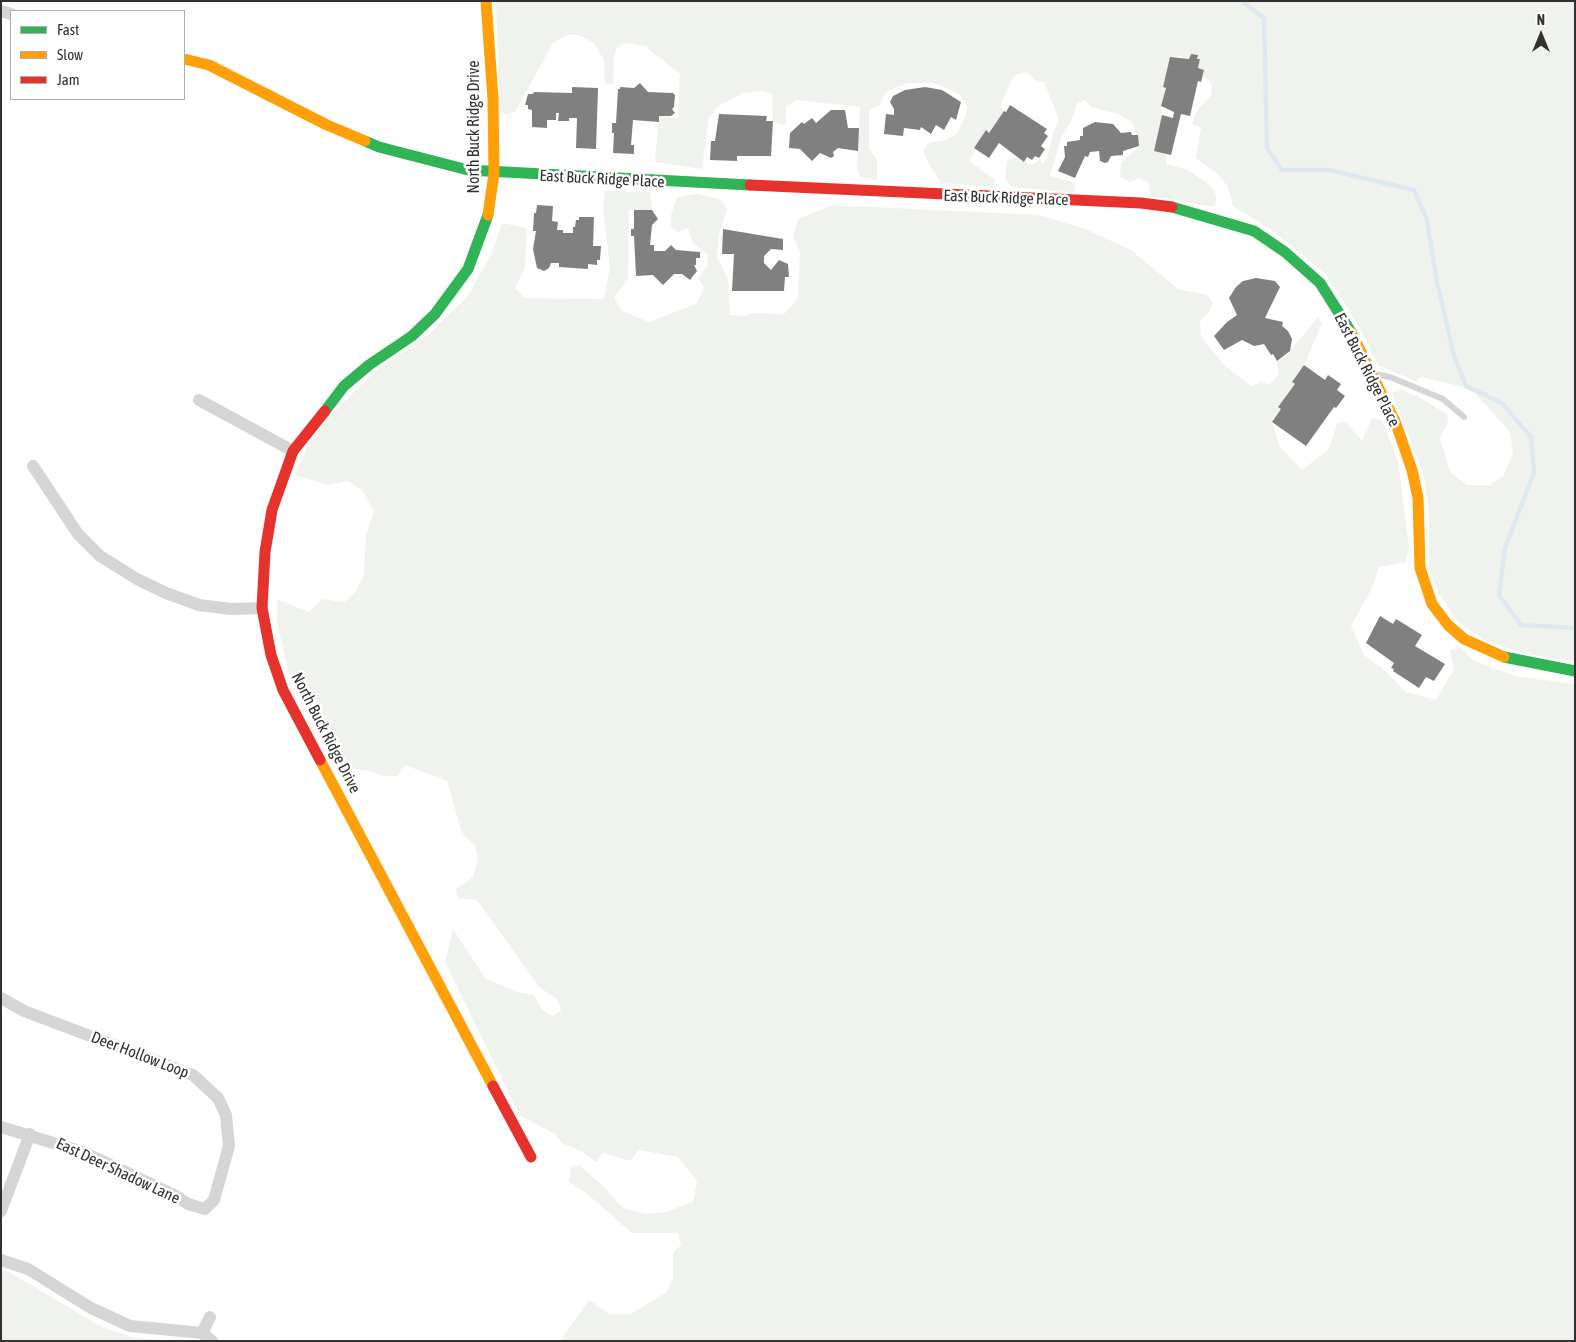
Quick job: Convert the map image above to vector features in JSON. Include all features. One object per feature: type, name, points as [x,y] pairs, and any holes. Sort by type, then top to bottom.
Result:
[{"type":"street","name":"North Buck Ridge Drive","points":[[486,1],[493,99],[494,173],[489,213],[480,242],[468,269],[449,298],[412,336],[370,364],[344,386],[293,451],[272,510],[265,552],[262,608],[271,655],[283,690],[531,1157]]},
{"type":"street","name":"East Buck Ridge Place","points":[[185,59],[209,65],[328,125],[379,147],[468,170],[494,173],[1141,203],[1176,208],[1254,231],[1285,252],[1320,283],[1349,328],[1395,421],[1412,470],[1418,498],[1420,568],[1432,604],[1448,625],[1464,639],[1498,656],[1575,671]]},
{"type":"street","points":[[199,400],[293,451]]},
{"type":"street","points":[[33,466],[78,534],[100,556],[130,575],[166,593],[200,605],[231,609],[262,608]]},
{"type":"street","name":"Deer Hollow Loop","points":[[1,998],[24,1011],[193,1075],[206,1084],[218,1098],[226,1115],[229,1146],[214,1200],[204,1209]]},
{"type":"street","name":"East Deer Shadow Lane","points":[[2,1127],[30,1134],[83,1152],[176,1196],[188,1204],[204,1209]]},
{"type":"street","points":[[1,1212],[30,1134]]},
{"type":"street","points":[[1,1260],[28,1269],[91,1308],[130,1326],[207,1337],[210,1317]]},
{"type":"lane","points":[[1371,373],[1390,377],[1443,399],[1464,417]]},
{"type":"shaded area","points":[[496,1],[1575,1],[1575,662],[1522,653],[1484,640],[1458,622],[1437,591],[1429,568],[1429,511],[1424,475],[1392,393],[1401,389],[1419,397],[1447,414],[1448,423],[1440,437],[1450,472],[1467,485],[1490,485],[1504,475],[1513,452],[1510,432],[1473,391],[1420,377],[1417,382],[1378,365],[1358,325],[1326,275],[1277,234],[1233,206],[1228,187],[1219,175],[1196,158],[1201,128],[1192,124],[1196,112],[1211,95],[1212,84],[1203,76],[1204,70],[1198,68],[1200,60],[1197,59],[1197,55],[1191,54],[1189,59],[1178,56],[1177,59],[1170,58],[1163,87],[1166,88],[1154,150],[1166,154],[1166,164],[1188,170],[1206,182],[1214,190],[1217,200],[1214,207],[1151,196],[1148,182],[1139,178],[1130,182],[1120,177],[1121,163],[1139,146],[1133,123],[1118,114],[1091,107],[1085,100],[1077,103],[1072,120],[1061,138],[1050,176],[1075,183],[1074,193],[1012,187],[1005,179],[1007,161],[1016,157],[1030,165],[1036,163],[1039,158],[1043,164],[1047,158],[1053,133],[1059,120],[1044,82],[1035,81],[1028,73],[1020,73],[1013,77],[1000,106],[1004,111],[989,133],[985,131],[969,161],[995,180],[994,187],[941,183],[930,166],[923,151],[928,143],[946,140],[957,133],[965,117],[967,106],[959,94],[934,83],[908,83],[886,92],[879,106],[869,110],[869,148],[877,160],[877,180],[860,177],[857,169],[860,107],[796,100],[786,107],[785,126],[773,121],[772,93],[761,91],[743,93],[717,107],[709,118],[702,169],[655,162],[659,116],[678,118],[680,74],[645,46],[628,43],[618,46],[614,56],[613,85],[605,83],[604,60],[593,42],[578,35],[567,35],[553,43],[515,112],[505,114],[500,112]]},
{"type":"shaded area","points":[[605,191],[650,192],[652,210],[629,210],[628,278],[614,298],[622,311],[649,322],[696,304],[704,288],[698,278],[707,266],[708,255],[692,242],[688,228],[678,232],[671,227],[671,215],[677,197],[697,194],[720,199],[727,209],[719,235],[717,257],[728,279],[730,315],[745,316],[751,313],[784,314],[798,299],[800,253],[793,237],[798,219],[832,205],[1038,215],[1083,228],[1131,250],[1178,289],[1207,295],[1213,303],[1208,313],[1200,321],[1201,337],[1225,366],[1251,386],[1261,382],[1269,385],[1279,374],[1277,361],[1285,357],[1318,317],[1322,324],[1304,365],[1292,381],[1295,384],[1279,407],[1281,409],[1272,422],[1280,447],[1302,470],[1329,449],[1337,423],[1346,422],[1362,441],[1372,418],[1382,420],[1398,461],[1409,546],[1406,562],[1379,567],[1372,588],[1351,626],[1364,655],[1383,669],[1406,692],[1436,700],[1454,669],[1450,650],[1460,647],[1473,660],[1515,676],[1575,684],[1575,1341],[560,1341],[589,1300],[610,1314],[630,1314],[666,1293],[673,1278],[673,1253],[681,1245],[678,1233],[632,1233],[586,1193],[569,1182],[571,1167],[579,1165],[600,1183],[623,1208],[645,1214],[667,1212],[693,1201],[697,1181],[678,1157],[638,1150],[631,1161],[603,1153],[596,1162],[581,1151],[562,1143],[555,1134],[520,1116],[445,962],[453,929],[485,978],[517,992],[534,995],[542,1010],[552,1016],[561,1011],[558,1000],[539,987],[477,900],[458,898],[456,889],[473,877],[478,860],[475,845],[462,834],[447,781],[405,765],[397,776],[383,776],[370,771],[352,769],[322,743],[288,670],[277,623],[277,599],[309,612],[322,599],[344,602],[355,593],[364,575],[366,535],[374,512],[362,490],[347,481],[328,485],[295,475],[308,445],[329,417],[374,372],[431,332],[467,297],[491,255],[502,223],[527,228],[525,267],[515,288],[525,298],[604,299],[610,267],[603,209]]},
{"type":"shaded area","points":[[1,1270],[9,1272],[102,1327],[135,1338],[177,1341],[1,1341]]},
{"type":"building","points":[[1191,54],[1198,55],[1197,59],[1200,59],[1198,68],[1204,70],[1201,82],[1198,81],[1190,116],[1181,114],[1171,155],[1154,151],[1162,115],[1173,118],[1174,112],[1161,106],[1166,88],[1163,87],[1170,57],[1189,59]]},
{"type":"building","points":[[640,83],[648,92],[673,93],[675,95],[674,107],[672,109],[675,113],[671,116],[659,116],[659,122],[633,120],[631,145],[634,145],[634,154],[613,153],[614,133],[612,133],[612,123],[616,123],[618,89],[620,87],[634,88]]},
{"type":"building","points":[[572,87],[598,88],[596,149],[576,148],[577,118],[569,118],[569,121],[558,121],[559,113],[556,113],[556,120],[547,120],[547,128],[532,127],[532,110],[528,109],[528,105],[525,105],[528,94],[533,94],[534,92],[572,93]]},
{"type":"building","points":[[925,87],[942,90],[961,102],[956,120],[951,117],[944,130],[936,125],[931,134],[921,127],[920,130],[904,128],[903,136],[884,134],[886,114],[894,115],[894,109],[890,102],[893,96],[905,90]]},
{"type":"building","points":[[1010,105],[1047,129],[1044,133],[1048,136],[1041,146],[1045,149],[1039,158],[1035,156],[1032,160],[1027,157],[1024,162],[999,143],[989,158],[974,148],[986,130],[989,133]]},
{"type":"building","points":[[831,110],[845,110],[848,128],[859,128],[858,151],[838,148],[833,152],[834,156],[831,158],[820,153],[812,161],[800,149],[789,148],[790,133],[802,122],[804,124],[812,118],[816,123]]},
{"type":"building","points":[[719,114],[767,116],[766,121],[773,121],[771,156],[737,156],[737,161],[710,160],[711,141],[715,141]]},
{"type":"building","points":[[1095,122],[1113,124],[1121,133],[1131,132],[1132,135],[1138,135],[1139,146],[1123,151],[1123,155],[1111,156],[1108,162],[1105,163],[1100,161],[1099,151],[1090,152],[1088,157],[1085,156],[1075,178],[1058,171],[1065,157],[1064,146],[1067,146],[1067,142],[1080,140],[1080,136],[1083,136],[1083,128]]},
{"type":"building","points":[[537,205],[553,206],[552,221],[558,222],[557,230],[563,230],[563,233],[573,233],[573,227],[575,227],[576,220],[579,220],[579,217],[594,217],[593,246],[601,246],[600,260],[597,260],[597,265],[588,264],[588,269],[559,267],[559,263],[551,263],[549,268],[544,271],[537,268],[533,249],[536,231],[533,231],[534,213],[536,213]]},
{"type":"building","points":[[634,210],[652,210],[658,219],[652,225],[650,245],[654,245],[654,251],[665,251],[671,245],[676,250],[700,252],[700,258],[696,258],[696,265],[694,265],[697,271],[690,280],[682,274],[674,274],[663,285],[653,275],[636,276],[634,236],[631,236],[631,229],[634,229]]},
{"type":"building","points":[[723,229],[783,239],[783,250],[771,249],[764,256],[764,263],[771,270],[779,260],[788,264],[789,277],[785,277],[784,291],[732,291],[734,254],[722,254]]},
{"type":"building","points":[[1256,278],[1275,281],[1280,287],[1265,318],[1283,322],[1282,326],[1288,331],[1292,339],[1290,351],[1277,361],[1264,344],[1254,346],[1242,340],[1224,350],[1214,336],[1227,322],[1237,315],[1229,298],[1236,287],[1243,281]]},
{"type":"building","points":[[1304,365],[1325,380],[1328,375],[1341,384],[1337,390],[1345,396],[1336,408],[1334,407],[1306,446],[1272,422],[1281,409],[1278,407],[1295,384],[1292,382]]},
{"type":"building","points":[[1380,616],[1393,624],[1396,619],[1422,635],[1415,646],[1445,664],[1434,681],[1426,677],[1419,688],[1393,671],[1394,669],[1391,668],[1394,663],[1366,643]]},
{"type":"waterway","points":[[1242,1],[1264,18],[1267,148],[1282,170],[1329,170],[1414,190],[1427,220],[1436,277],[1454,356],[1466,386],[1502,403],[1531,437],[1534,473],[1505,548],[1499,595],[1521,625],[1575,628]]},
{"type":"traffic: fast","points":[[365,141],[379,147],[468,170],[750,185]]},
{"type":"traffic: fast","points":[[1172,207],[1254,231],[1285,252],[1320,283],[1351,332]]},
{"type":"traffic: fast","points":[[325,411],[344,386],[369,365],[412,336],[435,314],[468,269],[488,215]]},
{"type":"traffic: fast","points":[[1504,657],[1575,671]]},
{"type":"traffic: slow","points":[[486,1],[493,99],[494,173],[488,215]]},
{"type":"traffic: slow","points":[[185,59],[209,65],[327,125],[365,141]]},
{"type":"traffic: slow","points":[[1351,332],[1395,421],[1412,470],[1418,498],[1420,568],[1432,604],[1448,625],[1464,639],[1504,657]]},
{"type":"traffic: slow","points":[[320,760],[493,1086]]},
{"type":"traffic: jam","points":[[750,185],[1141,203],[1172,207]]},
{"type":"traffic: jam","points":[[320,760],[283,690],[271,655],[262,608],[265,552],[272,510],[293,451],[325,411]]},
{"type":"traffic: jam","points":[[493,1086],[531,1157]]}]
